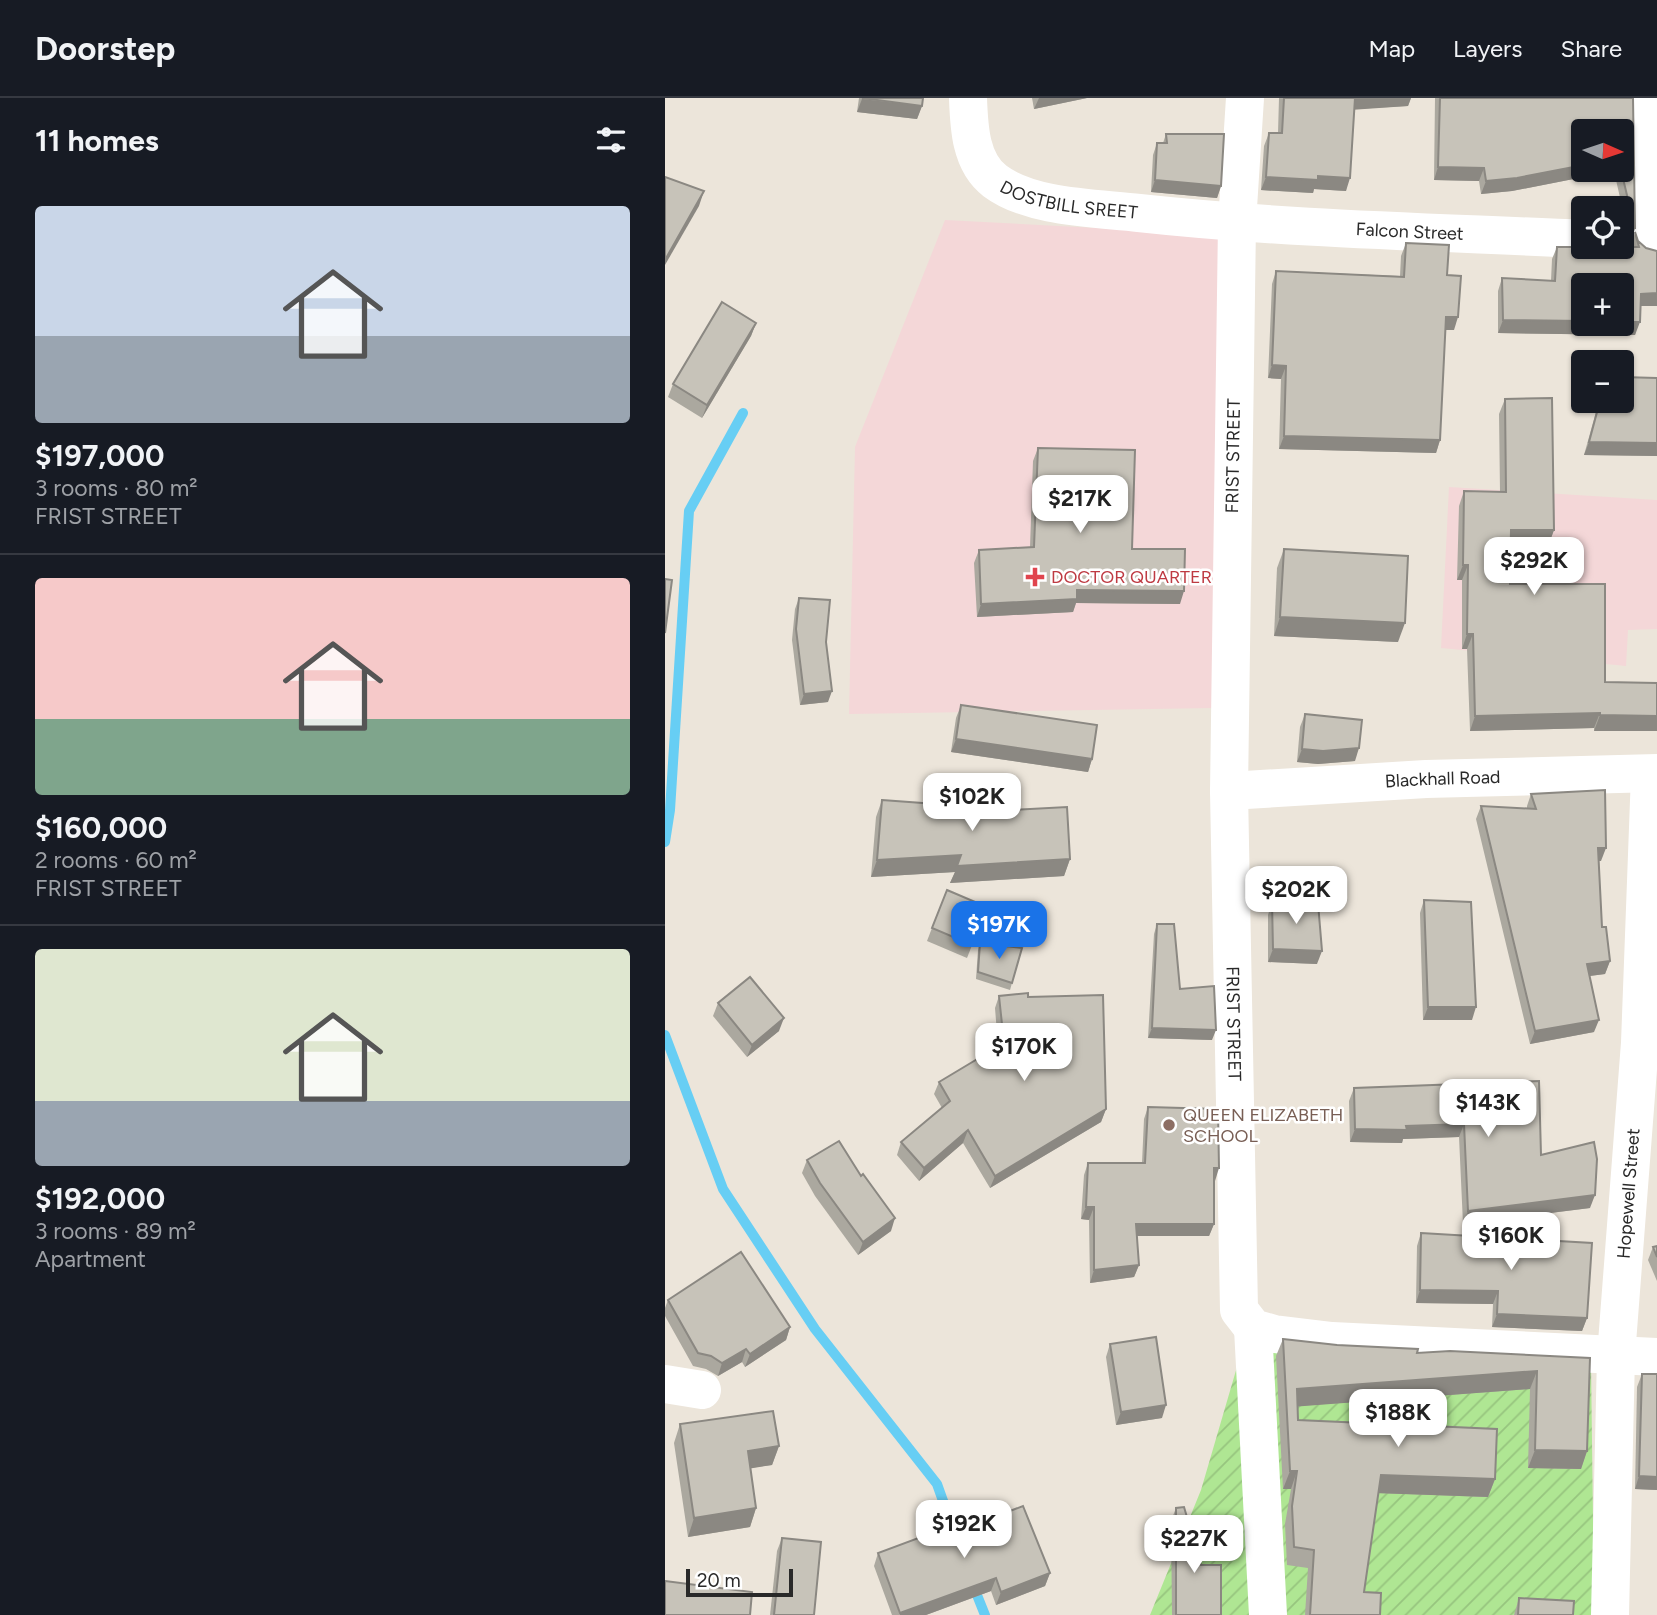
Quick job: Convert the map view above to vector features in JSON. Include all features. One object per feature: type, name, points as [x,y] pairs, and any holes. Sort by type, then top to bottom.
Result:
[{"type":"street","name":"DOSTBILL SREET","points":[[968,98],[969,132],[980,165],[995,181],[1026,196],[1070,205],[1237,223]]},
{"type":"street","name":"FRIST STREET","points":[[1245,98],[1237,223],[1229,791],[1239,1310],[1253,1328]]},
{"type":"street","points":[[1644,242],[1649,98]]},
{"type":"street","name":"Falcon Street","points":[[1237,223],[1571,238]]},
{"type":"street","name":"Blackhall Road","points":[[1229,791],[1426,779],[1654,774]]},
{"type":"street","name":"Hopewell Street","points":[[1611,1615],[1616,1356],[1640,1043],[1654,774]]},
{"type":"street","points":[[1268,1615],[1253,1328],[1274,1334],[1332,1341],[1657,1357]]},
{"type":"shaded area","name":"DOCTOR QUARTER","points":[[945,220],[1229,235],[1213,708],[849,714],[855,447]]},
{"type":"shaded area","points":[[1449,487],[1657,500],[1657,629],[1628,630],[1626,666],[1441,648]]},
{"type":"green space","points":[[1244,1343],[1591,1363],[1597,1615],[1150,1615],[1201,1490]]},
{"type":"building","points":[[862,98],[923,98],[922,106]]},
{"type":"building","points":[[1284,98],[1355,98],[1350,178],[1318,176],[1318,180],[1266,177],[1269,133],[1282,133]]},
{"type":"building","points":[[1440,98],[1633,98],[1633,119],[1571,119],[1571,168],[1486,181],[1484,168],[1438,167]]},
{"type":"building","points":[[1166,134],[1224,134],[1221,186],[1155,180],[1157,143],[1167,143]]},
{"type":"building","points":[[665,177],[704,191],[665,260]]},
{"type":"building","points":[[1624,182],[1634,182],[1635,229],[1634,196],[1627,196]]},
{"type":"building","points":[[1635,232],[1638,241],[1646,248],[1657,251],[1657,293],[1641,294],[1640,322],[1634,322],[1634,273],[1571,273],[1571,321],[1503,320],[1502,278],[1555,281],[1557,247],[1571,247],[1571,259],[1634,259],[1634,247],[1639,247]]},
{"type":"building","points":[[1406,243],[1449,245],[1447,275],[1461,276],[1458,317],[1446,317],[1440,440],[1284,436],[1286,366],[1272,365],[1276,271],[1404,277]]},
{"type":"building","points":[[722,302],[756,323],[707,405],[673,384]]},
{"type":"building","points":[[1634,377],[1657,378],[1657,443],[1589,442],[1597,413],[1634,413]]},
{"type":"building","points":[[1552,398],[1554,530],[1511,530],[1510,584],[1605,584],[1605,682],[1657,683],[1657,716],[1600,713],[1475,716],[1473,634],[1467,634],[1468,565],[1463,565],[1464,491],[1506,492],[1505,399]]},
{"type":"building","points":[[1038,448],[1135,450],[1132,549],[1185,549],[1184,591],[1077,590],[1077,599],[981,604],[979,550],[1034,547]]},
{"type":"building","points":[[1284,549],[1408,556],[1405,623],[1280,617]]},
{"type":"building","points":[[665,579],[672,580],[665,633]]},
{"type":"building","points":[[799,598],[830,600],[826,642],[832,691],[804,694],[796,629]]},
{"type":"building","points":[[961,705],[1097,725],[1092,759],[956,739]]},
{"type":"building","points":[[1305,714],[1362,720],[1359,748],[1323,751],[1302,749]]},
{"type":"building","points":[[1605,790],[1606,848],[1598,848],[1602,927],[1606,927],[1610,961],[1587,964],[1599,1020],[1535,1031],[1481,806],[1536,809],[1531,794]]},
{"type":"building","points":[[882,800],[990,808],[990,811],[1067,807],[1070,859],[957,866],[961,855],[877,860]]},
{"type":"building","points":[[947,890],[987,907],[972,945],[932,928]]},
{"type":"building","points":[[1424,900],[1471,902],[1476,1007],[1428,1007]]},
{"type":"building","points":[[1272,902],[1318,903],[1322,951],[1273,949]]},
{"type":"building","points":[[1157,924],[1174,924],[1180,989],[1214,986],[1216,1030],[1152,1028]]},
{"type":"building","points":[[980,943],[1022,948],[1012,983],[978,972]]},
{"type":"building","points":[[750,977],[784,1018],[752,1045],[718,1003]]},
{"type":"building","points":[[1028,993],[1028,997],[1103,995],[1106,1109],[995,1176],[968,1130],[924,1168],[901,1142],[950,1101],[939,1082],[1004,1043],[999,996]]},
{"type":"building","points":[[1539,1081],[1541,1155],[1594,1142],[1597,1159],[1595,1195],[1468,1211],[1464,1124],[1406,1126],[1407,1130],[1355,1129],[1354,1088]]},
{"type":"building","points":[[1148,1107],[1218,1109],[1219,1168],[1214,1168],[1214,1224],[1136,1224],[1139,1265],[1094,1270],[1094,1207],[1086,1207],[1088,1163],[1145,1163]]},
{"type":"building","points":[[839,1141],[861,1176],[863,1174],[895,1218],[863,1242],[820,1183],[807,1160]]},
{"type":"building","points":[[1421,1233],[1592,1243],[1587,1318],[1497,1314],[1498,1291],[1420,1290]]},
{"type":"building","points":[[741,1252],[790,1327],[750,1354],[746,1349],[722,1363],[711,1356],[698,1353],[668,1300]]},
{"type":"building","points":[[1156,1337],[1166,1405],[1121,1412],[1110,1344]]},
{"type":"building","points":[[1283,1339],[1418,1349],[1417,1353],[1450,1351],[1590,1358],[1587,1451],[1535,1450],[1537,1371],[1297,1389],[1298,1420],[1497,1429],[1495,1479],[1381,1475],[1364,1592],[1381,1593],[1380,1615],[1310,1615],[1314,1550],[1294,1547],[1292,1506],[1297,1471],[1290,1471]]},
{"type":"building","points":[[1642,1374],[1657,1374],[1657,1477],[1639,1476]]},
{"type":"building","points":[[773,1411],[779,1446],[748,1451],[756,1508],[694,1518],[680,1424]]},
{"type":"building","points":[[1023,1506],[1050,1573],[1001,1592],[996,1578],[900,1613],[878,1553],[948,1527],[951,1534]]},
{"type":"building","points":[[1184,1507],[1201,1565],[1221,1565],[1221,1615],[1176,1615],[1176,1508]]},
{"type":"building","points":[[782,1538],[821,1542],[814,1615],[774,1615]]},
{"type":"building","points":[[665,1581],[752,1592],[750,1615],[665,1615]]},
{"type":"building","points":[[1519,1598],[1574,1601],[1573,1615],[1518,1615]]},
{"type":"waterway","points":[[665,842],[670,810],[689,511],[743,413]]},
{"type":"waterway","points":[[665,1035],[723,1189],[815,1329],[937,1484],[958,1543]]},
{"type":"waterway","points":[[973,1585],[985,1615]]},
{"type":"place","name":"DOCTOR QUARTER","points":[[1035,577]]},
{"type":"place","name":"QUEEN ELIZABETH SCHOOL","points":[[1169,1125]]}]
